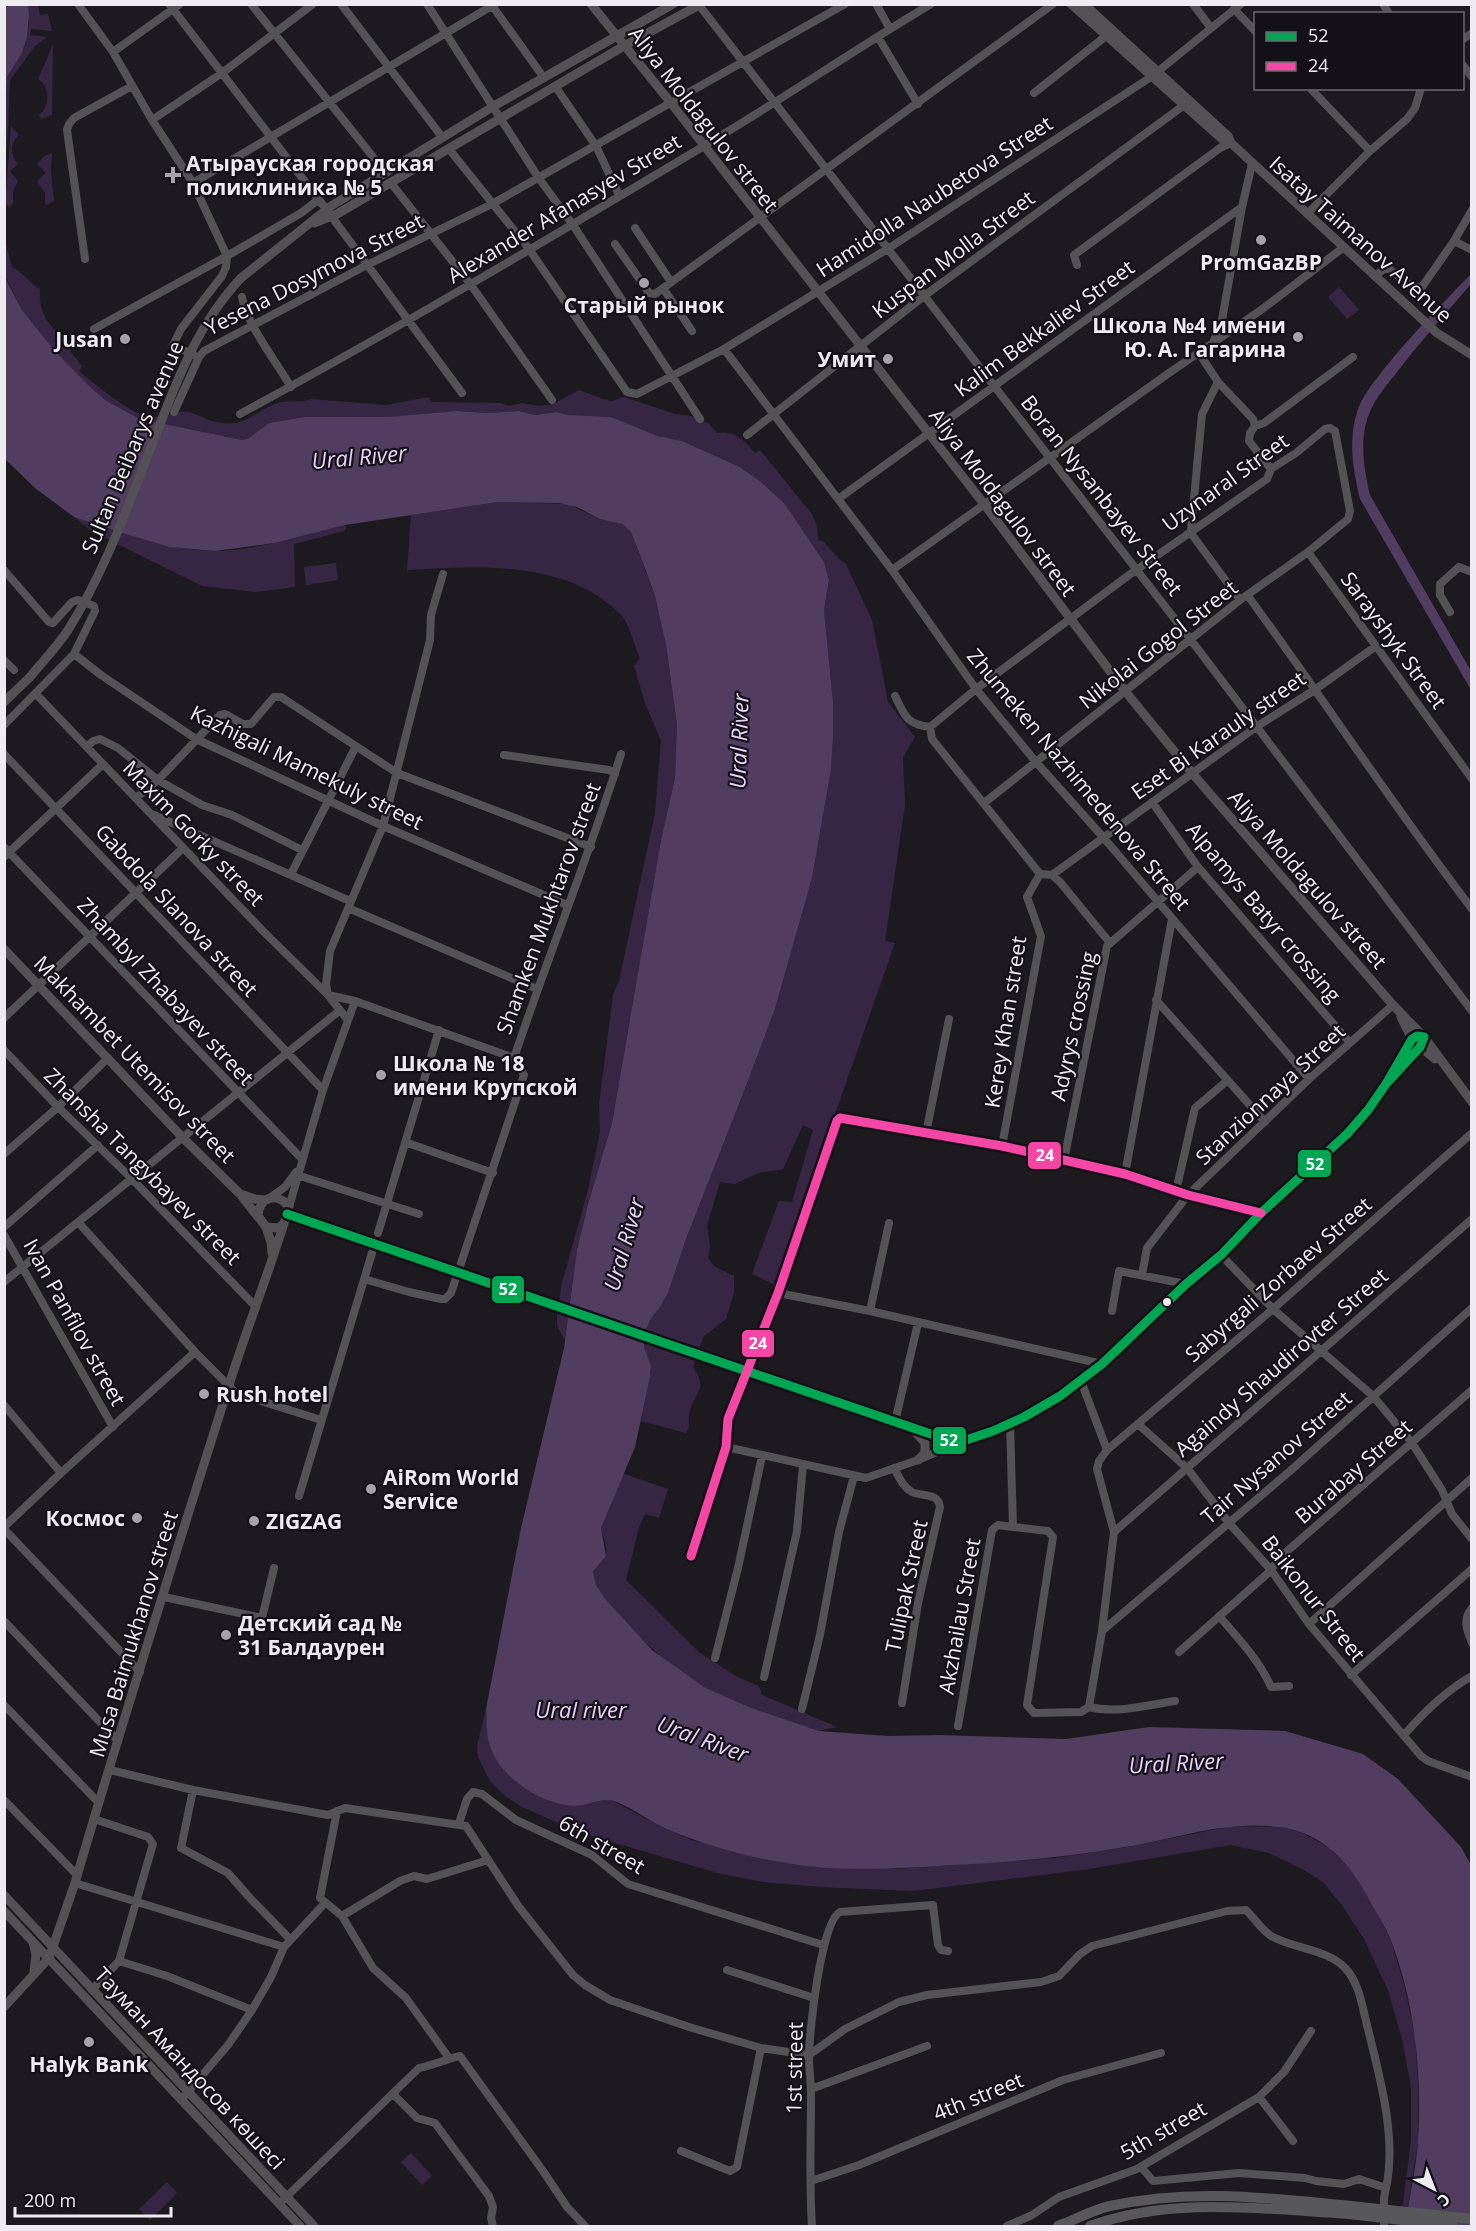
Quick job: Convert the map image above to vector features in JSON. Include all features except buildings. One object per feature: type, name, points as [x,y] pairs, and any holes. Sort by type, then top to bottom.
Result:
[{"type":"highway","points":[[1059,2226],[1107,2207],[1172,2196],[1239,2195],[1453,2226]]},
{"type":"highway","points":[[1090,2226],[1141,2212],[1176,2208],[1350,2210],[1472,2219]]},
{"type":"main road","name":"Aliya Moldagulov street","points":[[591,4],[984,504],[1125,691],[1192,773],[1396,1009],[1472,1102]]},
{"type":"main road","name":"Sultan Beibarys avenue","points":[[329,213],[385,172],[442,137],[674,4]]},
{"type":"main road","name":"Isatay Taimanov Avenue","points":[[1071,4],[1106,36],[1228,136],[1231,143],[1252,164],[1437,333],[1472,356]]},
{"type":"main road","name":"Isatay Taimanov Avenue","points":[[1084,4],[1155,74],[1183,106],[1223,140],[1231,143]]},
{"type":"main road","name":"Sultan Beibarys avenue","points":[[4,702],[30,677],[67,632],[114,538],[191,348],[209,316],[241,278],[312,223],[392,183],[624,46],[700,5]]},
{"type":"main road","name":"Makhambet Utemisov street","points":[[4,949],[182,1137],[240,1194],[262,1223]]},
{"type":"main road","name":"Aliya Moldagulov street","points":[[1396,1009],[1412,1039]]},
{"type":"main road","points":[[1404,1059],[1405,1027]]},
{"type":"main road","points":[[957,1443],[1010,1423],[1060,1396],[1102,1364],[1186,1284],[1221,1255],[1347,1134],[1368,1110],[1404,1059],[1422,1042],[1418,1036],[1412,1039],[1404,1059]]},
{"type":"main road","points":[[1404,1059],[1421,1056],[1445,1068]]},
{"type":"main road","name":"Makhambet Utemisov street","points":[[240,1194],[255,1199],[282,1199],[288,1210],[443,1266],[957,1443]]},
{"type":"main road","points":[[268,1198],[259,1207],[262,1223],[271,1242],[273,1258]]},
{"type":"main road","points":[[262,1223],[278,1228],[284,1224],[288,1210]]},
{"type":"main road","name":"Musa Baimukhanov street","points":[[4,2007],[49,1958],[60,1930],[229,1386],[284,1224]]},
{"type":"main road","points":[[911,1427],[925,1443],[924,1453],[918,1460]]},
{"type":"main road","name":"Тауман Амандосов көшесі","points":[[4,1895],[188,2092],[283,2201],[300,2226]]},
{"type":"main road","name":"Тауман Амандосов көшесі","points":[[4,1911],[181,2100],[283,2201],[314,2226]]},
{"type":"main road","points":[[41,1934],[48,1937],[60,1930],[62,1946],[70,1966]]},
{"type":"main road","points":[[33,1942],[36,1950],[31,1976],[50,1970],[65,1976]]},
{"type":"street","points":[[78,4],[113,52],[152,120],[193,183],[228,256],[222,276],[181,329],[173,345],[199,357]]},
{"type":"street","points":[[251,4],[385,172]]},
{"type":"street","points":[[152,120],[222,73],[313,4]]},
{"type":"street","points":[[341,4],[442,137]]},
{"type":"street","points":[[427,4],[538,177],[573,225],[700,418]]},
{"type":"street","name":"Yesena Dosymova Street","points":[[174,411],[204,351],[367,265],[492,204],[845,4]]},
{"type":"street","points":[[876,4],[890,29]]},
{"type":"street","name":"Alexander Afanasyev Street","points":[[240,414],[471,285],[573,225],[931,4]]},
{"type":"street","points":[[615,244],[649,293],[655,294],[1053,4]]},
{"type":"street","points":[[1193,4],[1211,28]]},
{"type":"street","points":[[193,183],[493,5],[544,78]]},
{"type":"street","name":"Boran Nysanbayev Street","points":[[700,5],[1191,640],[1472,1011]]},
{"type":"street","points":[[113,52],[174,6],[462,393]]},
{"type":"street","points":[[1238,7],[1254,29]]},
{"type":"street","name":"Hamidolla Naubetova Street","points":[[529,249],[627,392],[637,394],[724,349],[889,248],[1155,74],[1238,7]]},
{"type":"street","points":[[1034,93],[1106,36]]},
{"type":"street","points":[[878,37],[918,104]]},
{"type":"street","points":[[85,259],[67,130],[74,118],[132,86]]},
{"type":"street","points":[[555,86],[596,146],[619,195]]},
{"type":"street","points":[[1312,90],[1370,151]]},
{"type":"street","points":[[1307,214],[1370,151],[1407,119],[1415,108],[1420,90]]},
{"type":"street","name":"Kuspan Molla Street","points":[[747,435],[924,296],[1183,106]]},
{"type":"street","points":[[1077,265],[1074,255],[1220,148],[1231,143]]},
{"type":"street","points":[[449,149],[529,249]]},
{"type":"street","points":[[1213,343],[1222,320],[1252,164]]},
{"type":"street","points":[[392,183],[471,285],[552,400]]},
{"type":"street","points":[[94,329],[228,256],[302,213],[318,200]]},
{"type":"street","name":"Kalim Bekkaliev Street","points":[[838,499],[1242,207]]},
{"type":"street","points":[[1375,276],[1384,269],[1389,269],[1413,287],[1422,287],[1472,210]]},
{"type":"street","points":[[635,228],[671,282]]},
{"type":"street","points":[[1454,241],[1472,250]]},
{"type":"street","points":[[892,570],[1280,297],[1344,247]]},
{"type":"street","points":[[663,288],[692,331]]},
{"type":"street","points":[[242,297],[243,305],[253,324],[291,387]]},
{"type":"street","name":"Zhumeken Nazhimedenova Street","points":[[724,349],[892,570],[976,689],[1036,762],[1310,1079]]},
{"type":"street","points":[[1199,353],[1218,382],[1253,419],[1255,426]]},
{"type":"street","points":[[1271,469],[1249,441],[1250,433],[1255,426],[1264,423],[1353,357]]},
{"type":"street","points":[[1218,382],[1202,414],[1191,530],[1193,536],[1316,689],[1472,909]]},
{"type":"street","name":"Uzynaral Street","points":[[930,727],[976,689],[1136,569],[1267,479],[1271,469],[1296,453],[1325,429],[1330,428],[1335,431],[1350,511]]},
{"type":"street","name":"Nikolai Gogol Street","points":[[984,802],[1244,598],[1308,552],[1348,519],[1350,511]]},
{"type":"street","name":"Sarayshyk Street","points":[[1308,552],[1472,779]]},
{"type":"street","points":[[1450,612],[1440,595],[1440,584],[1459,567],[1472,572]]},
{"type":"street","points":[[4,570],[49,622],[53,623],[72,602],[78,600],[94,606],[95,611],[74,654],[4,725]]},
{"type":"street","points":[[443,574],[431,615],[430,640],[383,826],[330,951],[326,984],[328,995],[355,1001],[514,1058]]},
{"type":"street","name":"Eset Bi Karauly street","points":[[1052,875],[1256,727],[1316,689],[1376,646]]},
{"type":"street","name":"Kazhigali Mamekuly street","points":[[74,654],[101,675],[196,738],[383,826],[567,905]]},
{"type":"street","points":[[4,660],[14,670]]},
{"type":"street","name":"Maxim Gorky street","points":[[36,694],[262,930],[328,995],[347,1019]]},
{"type":"street","points":[[895,696],[912,724],[930,727],[929,734],[932,739],[1040,874],[1052,875],[1110,943]]},
{"type":"street","points":[[136,798],[158,780],[220,715],[225,714],[243,724],[251,724],[274,697],[281,697],[355,748],[397,773],[591,847]]},
{"type":"street","points":[[87,747],[93,741],[100,740],[118,748],[158,780],[202,805],[232,814],[302,850]]},
{"type":"street","points":[[291,874],[355,748]]},
{"type":"street","name":"Gabdola Slanova street","points":[[4,754],[323,1090]]},
{"type":"street","points":[[504,754],[609,770],[615,774]]},
{"type":"street","name":"Shamken Mukhtarov street","points":[[364,1279],[441,1299],[448,1296],[493,1173],[524,1075],[514,1058],[567,905],[591,847],[621,754]]},
{"type":"street","points":[[6,852],[103,764]]},
{"type":"street","name":"Alpamys Batyr crossing","points":[[1152,802],[1198,867],[1350,1043]]},
{"type":"street","points":[[150,813],[291,874],[349,904],[537,989]]},
{"type":"street","points":[[4,1018],[183,848]]},
{"type":"street","name":"Zhambyl Zhabayev street","points":[[6,852],[90,936],[301,1162]]},
{"type":"street","name":"Adyrys crossing","points":[[1064,1160],[1110,943],[1198,867]]},
{"type":"street","name":"Kerey Khan street","points":[[1002,1146],[1041,936],[1027,897],[1040,874]]},
{"type":"street","points":[[1125,1174],[1155,1000],[1172,919]]},
{"type":"street","points":[[1155,1000],[1265,1122]]},
{"type":"street","points":[[288,1210],[323,1090],[355,1001]]},
{"type":"street","name":"Stanzionnaya Street","points":[[1142,1275],[1147,1248],[1188,1195],[1350,1043],[1396,1009]]},
{"type":"street","points":[[4,1282],[339,1011]]},
{"type":"street","points":[[926,1133],[950,1019]]},
{"type":"street","points":[[378,1233],[439,1030]]},
{"type":"street","name":"Zhansha Tangybayev street","points":[[4,1050],[57,1107],[131,1178],[256,1307]]},
{"type":"street","points":[[4,1154],[108,1058]]},
{"type":"street","points":[[1176,1191],[1195,1108],[1228,1080]]},
{"type":"street","points":[[691,1556],[726,1447],[728,1419],[778,1293],[837,1121],[840,1118],[1002,1146],[1064,1160],[1125,1174],[1188,1195],[1262,1214]]},
{"type":"street","name":"Sabyrgali Zorbaev Street","points":[[1107,1450],[1273,1309],[1472,1132]]},
{"type":"street","points":[[405,1142],[493,1173]]},
{"type":"street","points":[[4,1227],[98,1145]]},
{"type":"street","points":[[268,1198],[285,1187],[301,1162]]},
{"type":"street","points":[[297,1175],[419,1214]]},
{"type":"street","name":"Againdy Shaudirovter Street","points":[[1114,1532],[1472,1219]]},
{"type":"street","points":[[78,1222],[195,1352],[236,1392],[321,1420]]},
{"type":"street","points":[[870,1311],[889,1223]]},
{"type":"street","name":"Ivan Panfilov street","points":[[4,1235],[113,1427]]},
{"type":"street","points":[[299,1496],[372,1253]]},
{"type":"street","points":[[1221,1255],[1273,1309],[1373,1396],[1412,1443],[1442,1490],[1452,1514],[1472,1539]]},
{"type":"street","points":[[1112,1311],[1119,1271],[1186,1284]]},
{"type":"street","points":[[778,1293],[870,1311],[1102,1364]]},
{"type":"street","name":"Tair Nysanov Street","points":[[1102,1631],[1472,1308]]},
{"type":"street","points":[[895,1422],[918,1323]]},
{"type":"street","points":[[140,1672],[4,1528],[61,1473],[195,1352]]},
{"type":"street","points":[[1013,1527],[1048,1531],[1053,1537],[1027,1705],[1034,1713],[1081,1712],[1089,1707],[1102,1631],[1114,1532],[1097,1469],[1099,1461],[1107,1450],[1081,1381]]},
{"type":"street","name":"Burabay Street","points":[[1179,1652],[1271,1570],[1285,1553],[1472,1390]]},
{"type":"street","points":[[4,1405],[61,1473]]},
{"type":"street","name":"Akzhailau Street","points":[[958,1726],[992,1530],[998,1525],[1013,1527],[1010,1423]]},
{"type":"street","name":"Baikonur Street","points":[[1139,1425],[1187,1468],[1229,1522],[1271,1570],[1351,1675],[1428,1761],[1472,1777]]},
{"type":"street","points":[[726,1447],[866,1478],[918,1460],[957,1443]]},
{"type":"street","points":[[715,1658],[738,1568],[762,1456]]},
{"type":"street","points":[[764,1677],[797,1531],[803,1465]]},
{"type":"street","name":"Tulipak Street","points":[[894,1468],[902,1484],[912,1492],[936,1498],[940,1507],[918,1603],[902,1703]]},
{"type":"street","points":[[801,1709],[820,1635],[839,1532],[854,1476]]},
{"type":"street","points":[[1310,1624],[1472,1478]]},
{"type":"street","points":[[164,1597],[262,1618],[274,1568]]},
{"type":"street","points":[[1351,1675],[1472,1569]]},
{"type":"street","points":[[1472,1608],[1465,1624],[1472,1643]]},
{"type":"street","points":[[1219,1617],[1246,1647],[1271,1687],[1289,1686]]},
{"type":"street","points":[[4,1621],[118,1741]]},
{"type":"street","points":[[1404,1735],[1438,1699],[1452,1687],[1472,1676]]},
{"type":"street","points":[[1089,1707],[1099,1710],[1124,1709],[1175,1701]]},
{"type":"street","points":[[4,1705],[99,1803]]},
{"type":"street","points":[[110,1770],[193,1790],[328,1815],[345,1808],[459,1823],[471,1831],[519,1907],[573,1975],[585,1985],[610,2000],[689,2027],[761,2048],[809,2055],[845,2029],[899,2002],[927,1995],[1041,1982],[1059,1976],[1080,1954],[1092,1946],[1209,1915],[1246,1910],[1263,1930],[1274,1937],[1335,1960],[1348,1970],[1352,1979],[1363,2010],[1386,2111],[1389,2152],[1384,2198],[1384,2226]]},
{"type":"street","points":[[193,1790],[181,1848],[228,1873],[290,1939]]},
{"type":"street","name":"6th street","points":[[459,1823],[466,1799],[473,1792],[482,1794],[516,1820],[592,1855],[628,1884],[823,1945]]},
{"type":"street","points":[[4,1800],[76,1879],[135,1902],[284,1947]]},
{"type":"street","points":[[337,1811],[320,1896],[325,1903],[342,1916],[373,1968],[406,1998],[449,2058]]},
{"type":"street","points":[[92,1990],[119,1961],[153,1844],[148,1837],[94,1819]]},
{"type":"street","points":[[342,1916],[400,1881],[414,1876],[427,1879],[488,1860]]},
{"type":"street","points":[[181,2100],[228,2045],[252,2010],[271,1977],[284,1947],[325,1903]]},
{"type":"street","name":"1st street","points":[[812,2226],[809,2055],[814,1998],[823,1945],[836,1913],[933,1905],[938,1945],[941,1950],[948,1951]]},
{"type":"street","name":"Тауман Амандосов көшесі","points":[[119,1961],[167,1976],[252,2010]]},
{"type":"street","points":[[727,1970],[814,1998]]},
{"type":"street","name":"5th street","points":[[1007,2226],[1032,2215],[1059,2197],[1141,2166],[1258,2097],[1284,2072],[1311,2031]]},
{"type":"street","points":[[811,2089],[927,2046]]},
{"type":"street","points":[[681,2151],[730,2171],[737,2167],[761,2048]]},
{"type":"street","name":"4th street","points":[[811,2181],[859,2165],[1063,2080],[1161,2053]]},
{"type":"street","points":[[283,2201],[394,2095],[419,2068],[460,2056],[567,2207],[585,2226]]},
{"type":"street","points":[[394,2095],[417,2118],[435,2123],[458,2153],[489,2196],[493,2207],[491,2218],[493,2226]]},
{"type":"street","points":[[1258,2097],[1293,2142]]},
{"type":"street","points":[[1141,2166],[1153,2181],[1239,2173],[1305,2178],[1344,2184],[1359,2179],[1386,2188]]},
{"type":"shaded area","points":[[28,5],[38,5],[40,15],[48,14],[52,31],[31,29],[30,35],[47,37],[35,46],[10,80],[5,162],[6,80],[25,46],[29,23]]},
{"type":"shaded area","points":[[53,45],[52,115],[41,119],[39,115],[48,97],[45,87],[38,79]]},
{"type":"shaded area","points":[[11,126],[19,135],[12,145],[13,157],[18,164],[10,171],[18,181],[13,190],[13,203],[10,207],[5,204]]},
{"type":"shaded area","points":[[52,153],[54,201],[47,205],[45,204],[45,193],[37,181],[46,173],[37,164],[44,156]]},
{"type":"shaded area","points":[[4,238],[12,267],[40,289],[41,305],[46,319],[68,340],[71,352],[82,366],[79,371],[114,399],[144,416],[157,417],[185,412],[215,422],[234,423],[241,422],[279,403],[311,399],[386,405],[429,397],[431,402],[501,403],[508,406],[522,403],[540,406],[553,404],[579,390],[612,401],[624,397],[675,414],[691,416],[708,423],[717,433],[729,433],[739,437],[755,453],[760,450],[811,513],[816,523],[819,541],[823,541],[846,564],[872,620],[888,702],[915,737],[903,757],[905,805],[885,941],[895,943],[775,1285],[752,1274],[779,1201],[792,1202],[813,1130],[803,1125],[783,1169],[758,1173],[735,1184],[720,1182],[707,1226],[710,1246],[708,1258],[715,1267],[734,1276],[734,1293],[726,1319],[703,1337],[693,1367],[698,1375],[700,1387],[691,1408],[686,1433],[641,1421],[651,1371],[644,1347],[644,1333],[668,1293],[686,1239],[775,1009],[812,878],[831,770],[833,736],[833,702],[824,610],[829,580],[824,562],[785,504],[760,481],[738,466],[682,441],[658,436],[611,417],[568,415],[557,412],[535,415],[519,411],[487,413],[457,411],[387,417],[304,417],[269,423],[249,438],[242,440],[140,419],[105,400],[88,386],[55,351],[22,310],[5,276]]},
{"type":"shaded area","points":[[1339,287],[1359,310],[1347,319],[1328,297]]},
{"type":"shaded area","points":[[498,502],[568,504],[600,519],[618,521],[631,532],[655,596],[666,645],[677,725],[675,778],[661,840],[612,1123],[577,1250],[565,1340],[557,1326],[557,1314],[562,1283],[588,1190],[600,1132],[599,1104],[613,995],[619,981],[655,813],[661,741],[645,703],[634,666],[640,658],[625,620],[600,597],[576,584],[549,575],[521,570],[463,567],[407,570],[411,515]]},
{"type":"shaded area","points":[[74,517],[160,544],[213,551],[263,545],[345,525],[346,528],[344,531],[294,544],[295,587],[256,592],[202,586],[91,531]]},
{"type":"shaded area","points":[[336,563],[338,580],[306,585],[304,567]]},
{"type":"shaded area","points":[[622,1473],[668,1489],[659,1518],[645,1514],[639,1527],[626,1580],[700,1653],[736,1676],[759,1686],[762,1695],[837,1727],[819,1731],[749,1707],[704,1687],[670,1664],[637,1635],[607,1601],[592,1575],[607,1550],[601,1528]]},
{"type":"shaded area","points":[[486,1709],[490,1741],[495,1754],[511,1777],[522,1786],[535,1794],[571,1806],[611,1800],[694,1841],[897,1869],[1055,1858],[1128,1847],[1232,1826],[1279,1827],[1299,1831],[1330,1848],[1358,1877],[1390,1938],[1404,1984],[1415,2034],[1418,2142],[1405,2226],[1400,2226],[1411,2140],[1411,2087],[1402,2039],[1388,1990],[1364,1939],[1344,1908],[1323,1882],[1304,1870],[1269,1853],[1231,1845],[1083,1870],[912,1891],[763,1882],[721,1874],[581,1833],[522,1807],[504,1795],[490,1781],[478,1757],[477,1746]]},
{"type":"shaded area","points":[[411,2153],[432,2176],[422,2185],[401,2162]]},
{"type":"shaded area","points":[[167,2182],[177,2193],[150,2220],[139,2209]]},
{"type":"water","points":[[5,4],[28,5],[29,15],[27,37],[22,53],[7,77],[5,113]]},
{"type":"water","points":[[1471,274],[1471,284],[1415,349],[1378,397],[1366,424],[1363,444],[1364,465],[1370,495],[1471,671],[1471,690],[1360,499],[1352,445],[1357,412],[1369,389],[1426,320]]},
{"type":"water","name":"Ural river","points":[[4,276],[22,310],[55,351],[105,400],[140,419],[242,440],[249,438],[269,423],[304,417],[387,417],[457,411],[487,413],[519,411],[535,415],[557,412],[568,415],[611,417],[658,436],[682,441],[738,466],[760,481],[785,504],[824,562],[829,580],[824,610],[833,702],[831,770],[812,878],[775,1009],[686,1239],[668,1293],[644,1333],[644,1347],[651,1366],[650,1377],[635,1447],[601,1528],[606,1556],[593,1572],[596,1585],[607,1601],[652,1650],[704,1687],[749,1707],[819,1731],[888,1736],[940,1735],[1066,1739],[1149,1727],[1285,1731],[1363,1754],[1398,1779],[1461,1847],[1471,1865],[1471,2226],[1405,2226],[1416,2163],[1419,2090],[1411,2012],[1399,1962],[1390,1938],[1354,1875],[1334,1852],[1309,1835],[1278,1827],[1239,1826],[1201,1831],[1104,1851],[1040,1859],[907,1868],[828,1868],[767,1860],[704,1843],[667,1829],[611,1800],[574,1806],[561,1804],[524,1788],[503,1769],[495,1758],[489,1742],[486,1709],[521,1528],[564,1348],[577,1250],[612,1123],[661,840],[675,778],[677,725],[666,645],[655,596],[631,532],[622,524],[600,519],[577,507],[559,503],[498,502],[345,525],[275,543],[215,551],[170,547],[74,517],[35,488],[5,459]]},
{"type":"transit line","name":"52","points":[[287,1214],[957,1443],[993,1431],[1024,1417],[1060,1396],[1102,1364],[1186,1284],[1221,1255],[1261,1213],[1347,1134],[1386,1084],[1412,1039],[1417,1036],[1424,1037],[1420,1047],[1386,1084]]},
{"type":"transit line","name":"24","points":[[691,1556],[726,1447],[728,1419],[778,1293],[837,1121],[840,1118],[1002,1146],[1125,1174],[1188,1195],[1261,1213]]},
{"type":"place","name":"Атырауская городская поликлиника № 5","points":[[173,175]]},
{"type":"place","name":"PromGazBP","points":[[1261,240]]},
{"type":"place","name":"Старый рынок","points":[[644,283]]},
{"type":"place","name":"Школа №4 имени Ю. А. Гагарина","points":[[1298,337]]},
{"type":"place","name":"Jusan","points":[[125,339]]},
{"type":"place","name":"Умит","points":[[888,359]]},
{"type":"place","name":"Школа № 18 имени Крупской","points":[[381,1075]]},
{"type":"place","name":"Rush hotel","points":[[204,1394]]},
{"type":"place","name":"AiRom World Service","points":[[371,1489]]},
{"type":"place","name":"Космос","points":[[137,1518]]},
{"type":"place","name":"ZIGZAG","points":[[254,1521]]},
{"type":"place","name":"Детский сад № 31 Балдаурен","points":[[226,1635]]},
{"type":"place","name":"Halyk Bank","points":[[89,2042]]},
{"type":"water label","name":"Ural River","points":[[359,456]]},
{"type":"water label","name":"Ural River","points":[[738,741]]},
{"type":"water label","name":"Ural River","points":[[623,1244]]},
{"type":"water label","name":"Ural River","points":[[703,1738]]},
{"type":"water label","name":"Ural River","points":[[1176,1762]]}]
